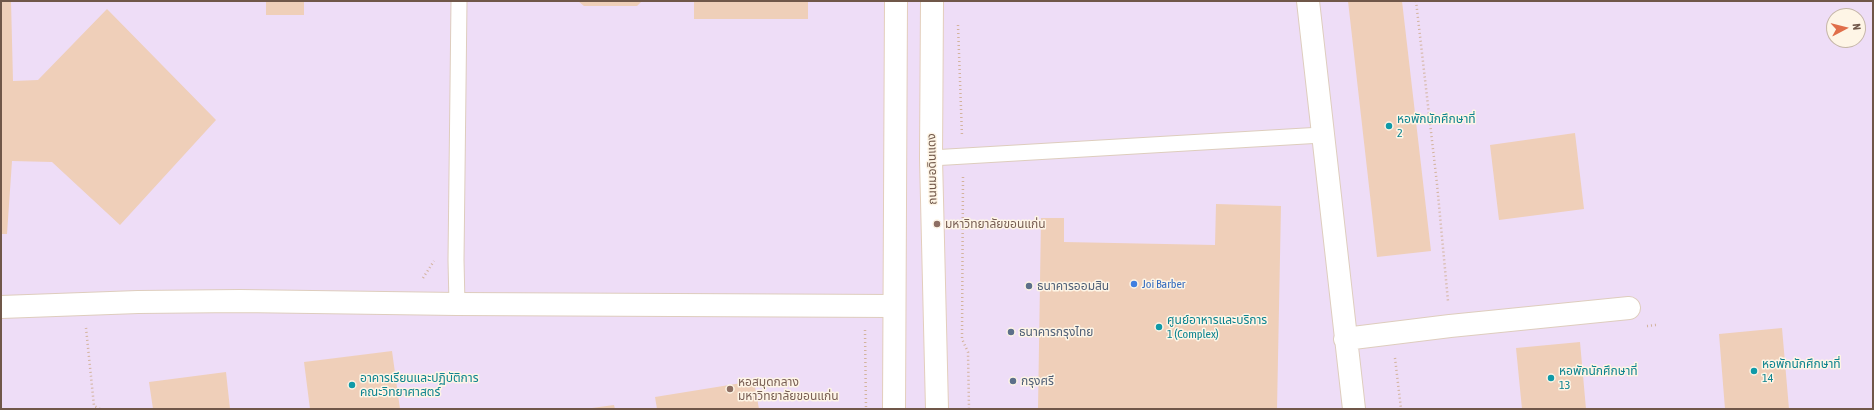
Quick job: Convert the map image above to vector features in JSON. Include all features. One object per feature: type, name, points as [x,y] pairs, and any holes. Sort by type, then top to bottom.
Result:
[{"type":"street","points":[[894,409],[893,306],[896,1]]},
{"type":"street","name":"ถนนมอดินแดง","points":[[932,1],[931,158],[936,409]]},
{"type":"street","points":[[1308,1],[1354,409]]},
{"type":"street","points":[[1,307],[138,302],[240,301],[457,304],[893,306]]},
{"type":"street","points":[[1345,339],[1450,326],[1629,308]]},
{"type":"lane","points":[[457,304],[456,260],[459,1]]},
{"type":"lane","points":[[931,158],[1322,135]]},
{"type":"path","points":[[1416,1],[1437,184],[1450,326]]},
{"type":"path","points":[[958,24],[964,157],[962,339],[968,352],[969,409]]},
{"type":"path","points":[[86,327],[94,406],[100,409]]},
{"type":"shaded area","name":"มหาวิทยาลัยขอนแก่น","points":[[1,1],[1873,1],[1873,409],[1,409]]},
{"type":"building","points":[[1,1],[11,1],[13,81],[38,80],[107,9],[216,120],[120,225],[52,162],[12,161],[7,234],[1,234]]},
{"type":"building","points":[[266,1],[304,1],[304,15],[266,15]]},
{"type":"building","points":[[578,1],[642,1],[637,6],[584,6]]},
{"type":"building","points":[[694,1],[808,1],[808,19],[694,19]]},
{"type":"building","name":"หอพักนักศึกษาที่ 2","points":[[1348,1],[1402,1],[1431,251],[1377,257]]},
{"type":"building","points":[[1575,133],[1584,209],[1499,220],[1490,145]]},
{"type":"building","name":"ศูนย์อาหารและบริการ 1 (Complex)","points":[[1216,204],[1281,206],[1277,409],[1038,409],[1041,218],[1064,218],[1064,242],[1215,245]]},
{"type":"building","name":"หอพักนักศึกษาที่ 14","points":[[1782,328],[1789,409],[1725,409],[1719,334]]},
{"type":"building","name":"หอพักนักศึกษาที่ 13","points":[[1580,342],[1586,409],[1522,409],[1516,348]]},
{"type":"building","name":"อาคารเรียนและปฏิบัติการ คณะวิทยาศาสตร์","points":[[392,351],[400,409],[310,409],[304,362]]},
{"type":"building","points":[[226,372],[230,409],[153,409],[149,382]]},
{"type":"building","name":"หอสมุดกลาง มหาวิทยาลัยขอนแก่น","points":[[754,381],[759,409],[657,409],[655,397]]},
{"type":"building","points":[[614,405],[615,409],[592,408]]},
{"type":"place","name":"หอพักนักศึกษาที่ 2","points":[[1389,126]]},
{"type":"place","name":"มหาวิทยาลัยขอนแก่น","points":[[937,224]]},
{"type":"place","name":"Joi Barber","points":[[1134,284]]},
{"type":"place","name":"ธนาคารออมสิน","points":[[1029,286]]},
{"type":"place","name":"ศูนย์อาหารและบริการ 1 (Complex)","points":[[1159,327]]},
{"type":"place","name":"ธนาคารกรุงไทย","points":[[1011,332]]},
{"type":"place","name":"หอพักนักศึกษาที่ 14","points":[[1754,371]]},
{"type":"place","name":"หอพักนักศึกษาที่ 13","points":[[1551,378]]},
{"type":"place","name":"กรุงศรี","points":[[1013,381]]},
{"type":"place","name":"อาคารเรียนและปฏิบัติการ คณะวิทยาศาสตร์","points":[[352,385]]},
{"type":"place","name":"หอสมุดกลาง มหาวิทยาลัยขอนแก่น","points":[[730,389]]}]
